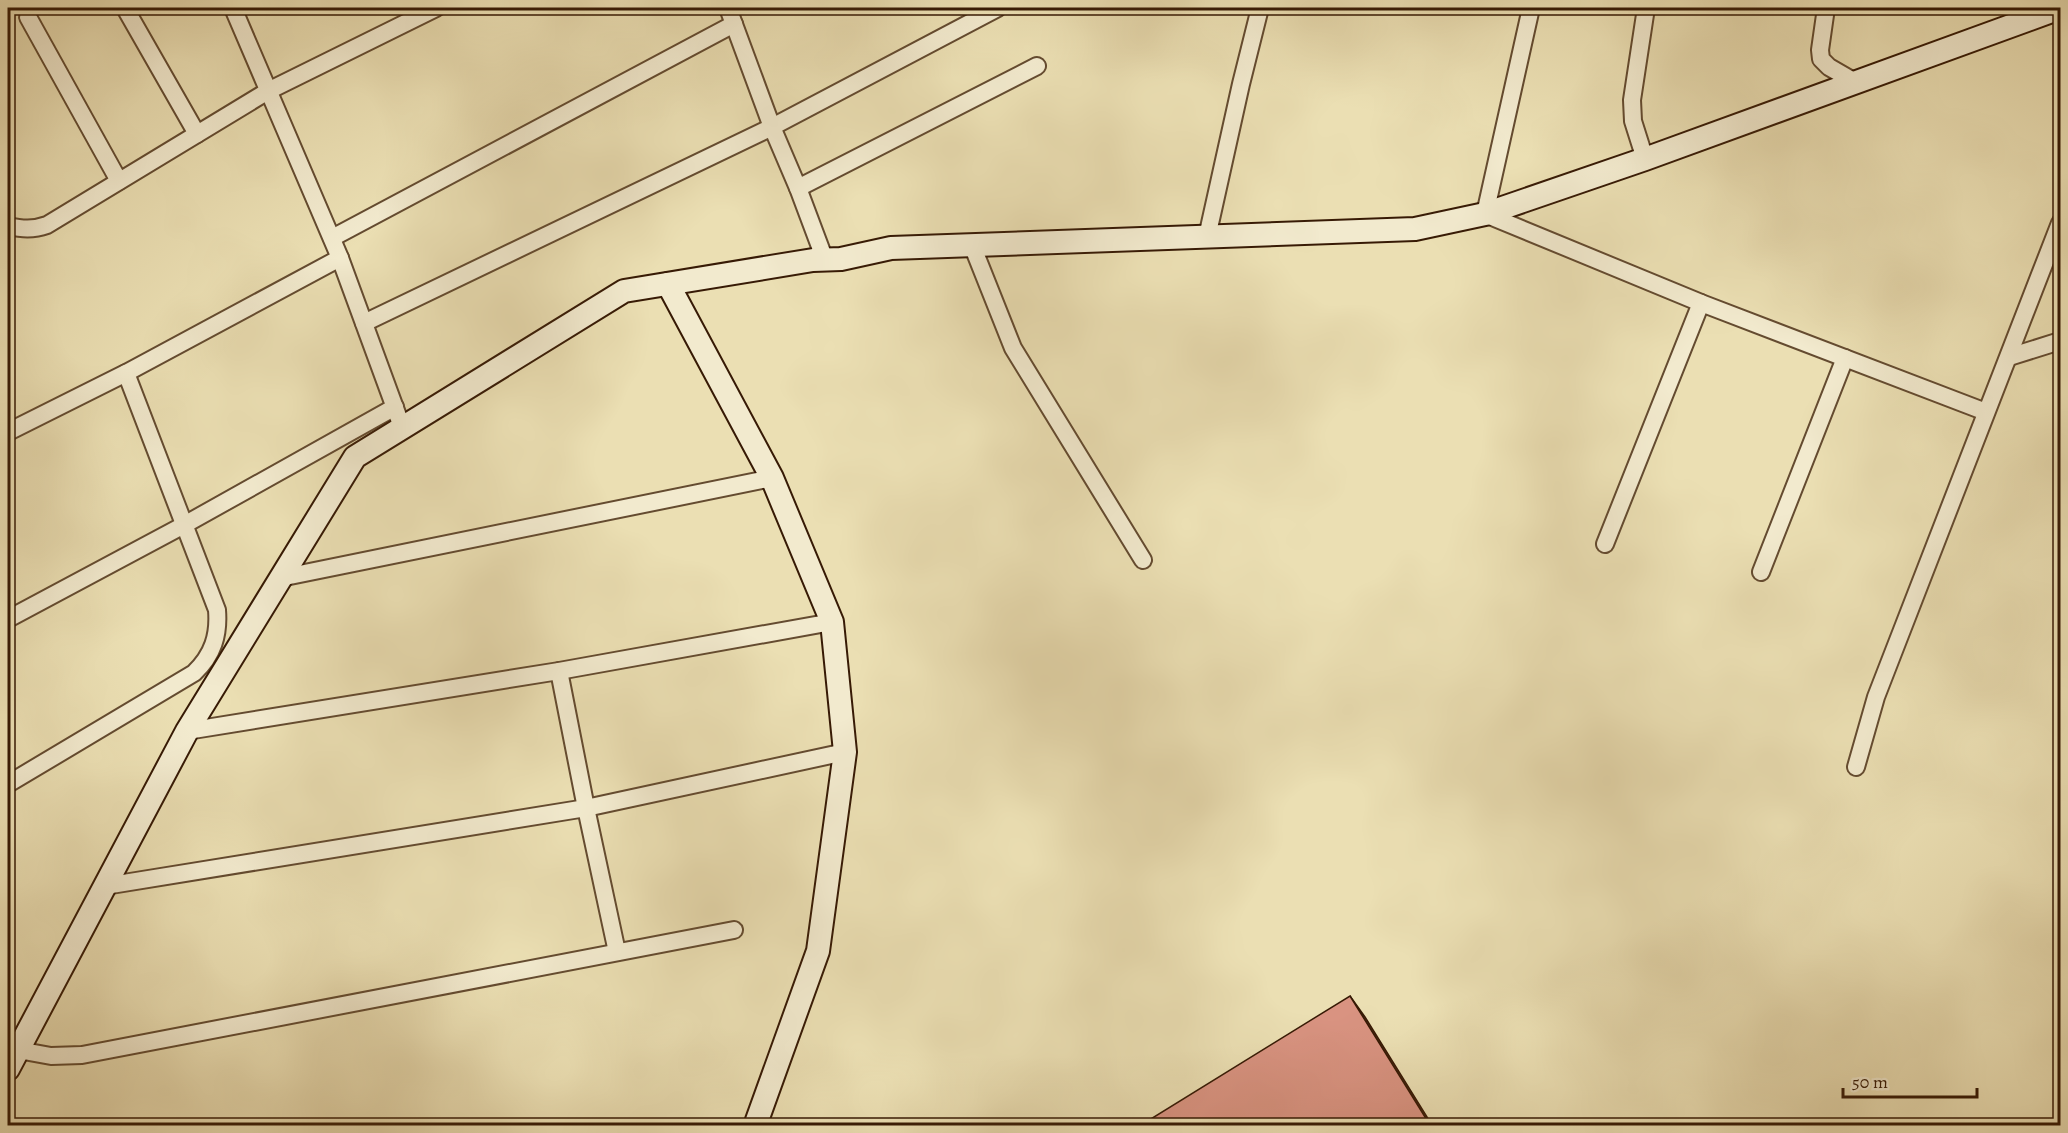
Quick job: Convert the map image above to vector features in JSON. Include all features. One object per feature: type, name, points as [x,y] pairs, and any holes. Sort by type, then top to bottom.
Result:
[{"type":"street","points":[[125,8],[197,134]]},
{"type":"street","points":[[233,8],[332,238],[399,417]]},
{"type":"street","points":[[8,226],[22,229],[38,228],[268,91],[436,8]]},
{"type":"street","points":[[728,8],[825,260]]},
{"type":"street","points":[[364,323],[772,127],[998,8]]},
{"type":"street","points":[[1207,237],[1260,8]]},
{"type":"street","points":[[1485,214],[1531,8]]},
{"type":"street","points":[[1645,159],[1633,121],[1632,100],[1646,8]]},
{"type":"street","points":[[1826,8],[1820,50],[1821,59],[1829,67],[1855,82]]},
{"type":"street","points":[[8,619],[184,525],[399,417],[624,291],[841,259],[891,248],[1415,229],[1485,214],[1645,159],[2061,8]]},
{"type":"street","points":[[28,17],[119,181]]},
{"type":"street","points":[[332,238],[734,24]]},
{"type":"street","points":[[798,188],[1036,66]]},
{"type":"street","points":[[1485,214],[1701,303],[1986,412]]},
{"type":"street","points":[[1856,767],[1876,697],[2061,223]]},
{"type":"street","points":[[972,245],[1016,354],[1143,560]]},
{"type":"street","points":[[8,432],[126,373],[340,258]]},
{"type":"street","points":[[668,284],[772,478],[832,622],[845,752],[818,951],[755,1125]]},
{"type":"street","points":[[1605,544],[1701,303]]},
{"type":"street","points":[[2008,357],[2061,341]]},
{"type":"street","points":[[1761,572],[1845,358]]},
{"type":"street","points":[[8,784],[194,673],[203,664],[214,645],[217,634],[217,610],[126,373]]},
{"type":"street","points":[[13,1059],[187,731],[354,457],[399,417]]},
{"type":"street","points":[[280,578],[772,478]]},
{"type":"street","points":[[187,731],[559,671],[832,622]]},
{"type":"street","points":[[559,671],[617,952]]},
{"type":"street","points":[[105,886],[586,808],[845,752]]},
{"type":"street","points":[[13,1059],[82,1054],[734,930]]},
{"type":"building","points":[[1350,996],[1430,1125],[1141,1125]]}]
